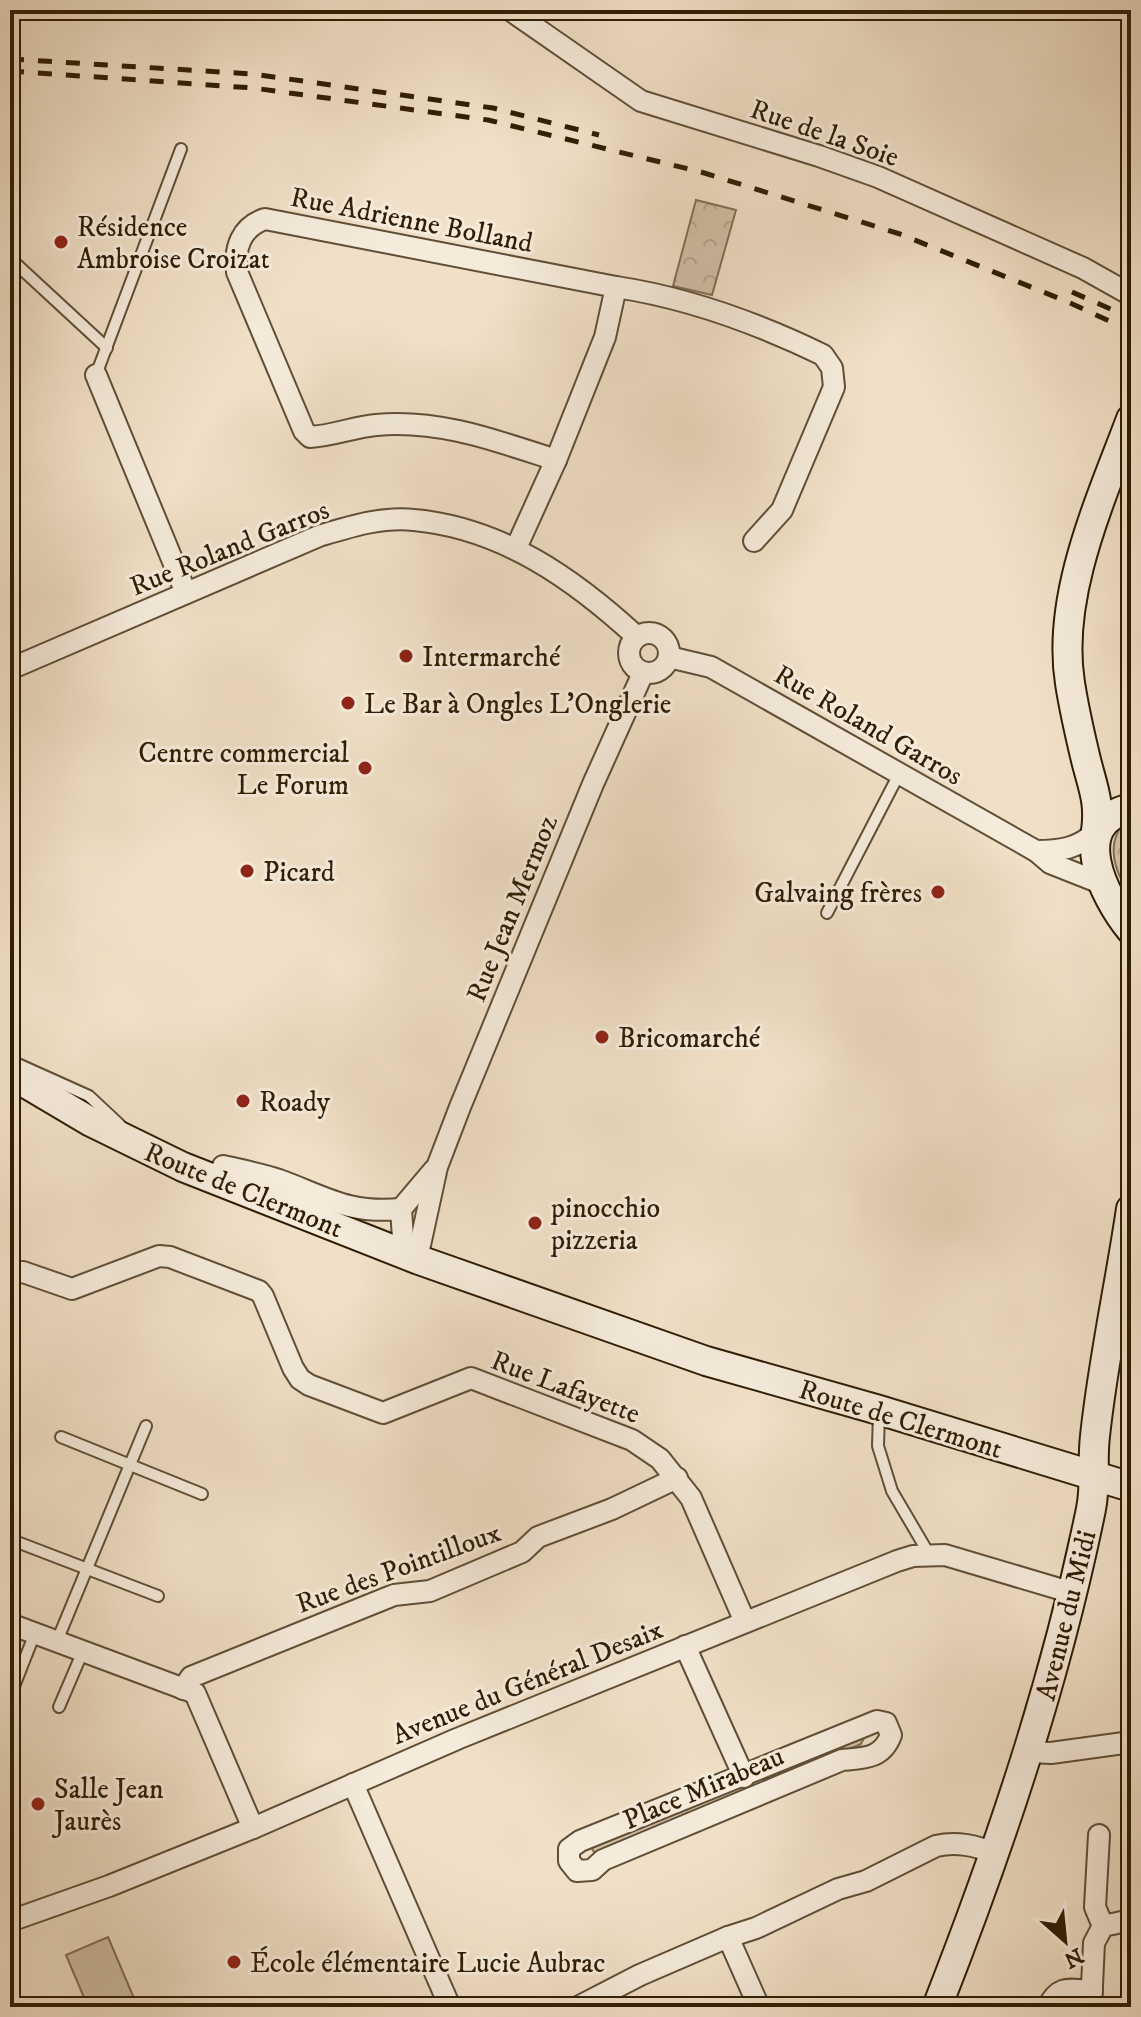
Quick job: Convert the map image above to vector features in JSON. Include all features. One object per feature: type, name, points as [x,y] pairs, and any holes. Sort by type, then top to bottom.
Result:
[{"type":"main road","points":[[1131,419],[1084,547],[1073,593],[1068,642],[1069,681],[1099,809],[1097,866],[1121,918],[1131,930]]},
{"type":"main road","points":[[1082,734],[1111,782],[1131,799]]},
{"type":"main road","points":[[1096,831],[1104,821],[1121,810],[1131,808]]},
{"type":"main road","name":"Route de Clermont","points":[[10,1074],[91,1122],[183,1167],[411,1249],[706,1361],[1131,1487]]},
{"type":"main road","name":"Route de Clermont","points":[[91,1122],[125,1129],[223,1166],[411,1249]]},
{"type":"main road","name":"Avenue du Midi","points":[[937,2007],[1029,1752],[1073,1593],[1092,1504],[1094,1439],[1131,1209]]},
{"type":"street","name":"Rue de la Soie","points":[[510,10],[641,101],[878,177],[1083,268],[1131,295]]},
{"type":"street","name":"Rue Adrienne Bolland","points":[[556,460],[472,433],[421,424],[377,425],[310,437],[304,431],[237,272],[235,256],[244,231],[253,223],[265,219],[616,287]]},
{"type":"street","points":[[516,548],[556,460],[605,337],[616,287],[725,313],[823,355],[832,368],[834,387],[782,510],[754,541]]},
{"type":"street","points":[[96,375],[186,593]]},
{"type":"street","name":"Rue Roland Garros","points":[[10,669],[319,536],[368,523],[412,519],[465,529],[516,548],[602,605],[637,637]]},
{"type":"street","points":[[646,633],[656,634],[664,639],[669,648],[669,657],[659,671],[643,673],[630,661],[631,644],[646,633]]},
{"type":"street","name":"Rue Roland Garros","points":[[669,657],[711,667],[1036,851],[1050,863],[1103,884]]},
{"type":"street","name":"Rue Jean Mermoz","points":[[411,1249],[437,1167],[593,784],[643,673]]},
{"type":"street","points":[[1036,851],[1077,846],[1096,831]]},
{"type":"street","name":"Route de Clermont","points":[[223,1166],[275,1179],[353,1209],[373,1212],[401,1209]]},
{"type":"street","name":"Rue Jean Mermoz","points":[[401,1209],[437,1167]]},
{"type":"street","points":[[401,1209],[411,1249]]},
{"type":"street","name":"Rue Lafayette","points":[[10,1274],[23,1272],[72,1289],[159,1256],[170,1257],[259,1291],[293,1368],[309,1385],[383,1413],[471,1378],[632,1440],[654,1454],[691,1498],[745,1622]]},
{"type":"street","name":"Rue des Pointilloux","points":[[183,1689],[191,1677],[222,1663],[394,1595],[430,1591],[522,1552],[538,1537],[612,1509],[677,1478]]},
{"type":"street","name":"Avenue du Général Desaix","points":[[10,1921],[109,1886],[253,1828],[685,1646],[897,1561],[929,1554],[953,1557],[1073,1593]]},
{"type":"street","points":[[10,1624],[195,1693],[253,1828]]},
{"type":"street","name":"Place Mirabeau","points":[[685,1646],[744,1777]]},
{"type":"street","name":"Place Mirabeau","points":[[877,1721],[889,1727],[890,1739],[876,1755],[842,1760],[603,1860],[592,1870],[577,1871],[569,1861],[569,1849],[573,1844],[744,1777],[877,1721]]},
{"type":"street","points":[[1029,1752],[1051,1753],[1131,1742]]},
{"type":"street","points":[[353,1784],[450,2007]]},
{"type":"street","points":[[1099,1835],[1095,1907],[1103,1926]]},
{"type":"street","points":[[578,2007],[640,1975],[769,1923],[936,1846],[975,1846],[995,1853]]},
{"type":"street","points":[[1103,1926],[1131,1920]]},
{"type":"street","points":[[1048,2007],[1054,1995],[1064,1989],[1091,1999],[1094,1943],[1103,1926]]},
{"type":"street","points":[[728,1937],[759,2007]]},
{"type":"lane","points":[[96,375],[181,149]]},
{"type":"lane","points":[[10,262],[14,262],[107,348]]},
{"type":"lane","points":[[827,913],[899,774]]},
{"type":"lane","points":[[10,1061],[89,1096],[125,1129]]},
{"type":"lane","points":[[879,1410],[878,1446],[892,1491],[929,1554]]},
{"type":"lane","points":[[57,1641],[146,1426]]},
{"type":"lane","points":[[61,1437],[202,1494]]},
{"type":"lane","points":[[17,1542],[158,1596]]},
{"type":"lane","points":[[13,1689],[35,1633]]},
{"type":"lane","points":[[59,1707],[83,1651]]},
{"type":"green space","points":[[696,200],[736,210],[712,295],[673,286]]},
{"type":"green space","points":[[1131,823],[1131,898],[1119,873],[1114,847],[1119,830]]},
{"type":"green space","points":[[865,1736],[861,1744],[596,1855],[592,1849],[594,1845]]},
{"type":"green space","points":[[108,1937],[136,2003],[126,2007],[88,2007],[66,1955]]},
{"type":"railway","points":[[10,59],[253,74],[493,108],[599,135]]},
{"type":"railway","points":[[10,71],[253,88],[488,120],[701,172],[900,234],[1131,331]]},
{"type":"railway","points":[[1072,292],[1131,318]]},
{"type":"place","name":"Résidence Ambroise Croizat","points":[[61,242]]},
{"type":"place","name":"Intermarché","points":[[406,656]]},
{"type":"place","name":"Le Bar à Ongles L'Onglerie","points":[[348,703]]},
{"type":"place","name":"Centre commercial Le Forum","points":[[365,768]]},
{"type":"place","name":"Picard","points":[[247,871]]},
{"type":"place","name":"Galvaing frères","points":[[938,892]]},
{"type":"place","name":"Bricomarché","points":[[602,1037]]},
{"type":"place","name":"Roady","points":[[243,1101]]},
{"type":"place","name":"pinocchio pizzeria","points":[[535,1223]]},
{"type":"place","name":"Salle Jean Jaurès","points":[[38,1804]]},
{"type":"place","name":"École élémentaire Lucie Aubrac","points":[[234,1962]]}]
